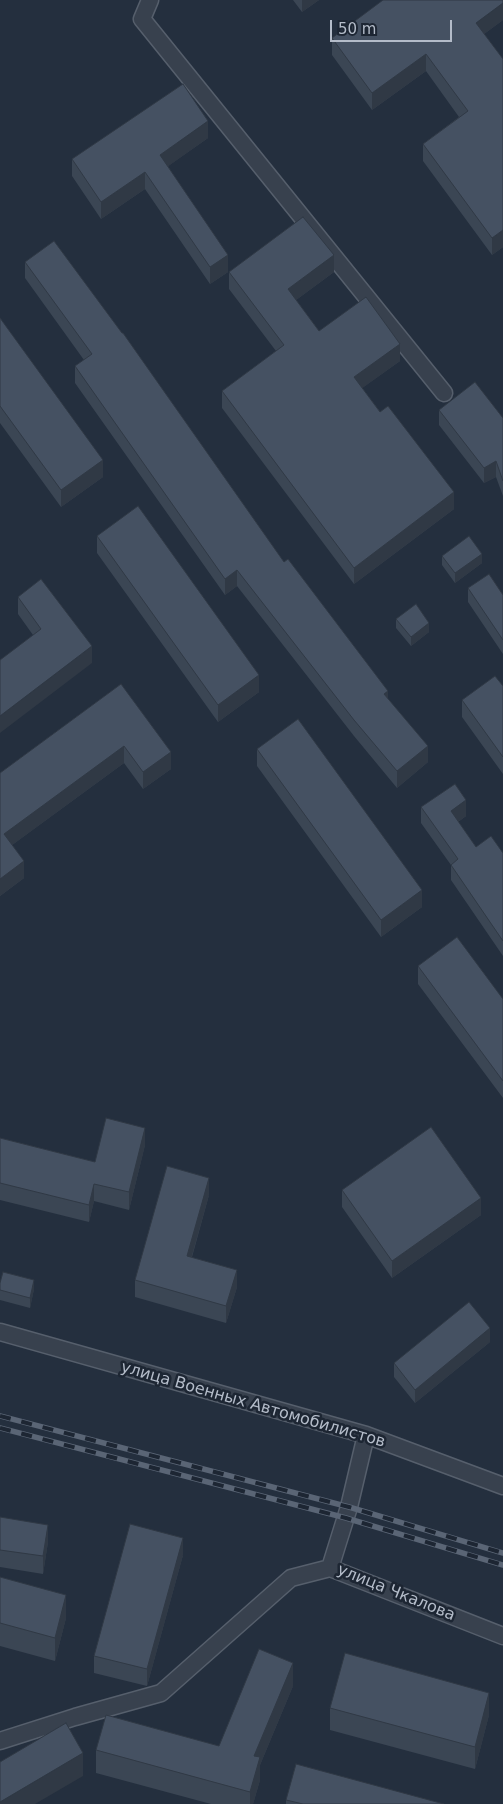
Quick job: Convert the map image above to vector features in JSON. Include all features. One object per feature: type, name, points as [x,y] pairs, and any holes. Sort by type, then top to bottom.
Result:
[{"type":"street","points":[[150,0],[142,19],[444,393]]},
{"type":"street","name":"улица Военных Автомобилистов","points":[[0,1332],[366,1436],[503,1486]]},
{"type":"street","name":"улица Чкалова","points":[[366,1436],[349,1507],[330,1568],[503,1636]]},
{"type":"street","points":[[0,1741],[75,1717],[161,1693],[291,1578],[330,1568]]},
{"type":"building","points":[[383,0],[503,0],[503,3],[476,23],[503,59],[503,230],[492,238],[423,144],[468,111],[426,54],[372,93],[332,38]]},
{"type":"building","points":[[183,84],[208,121],[160,155],[228,255],[210,267],[145,172],[101,202],[72,159]]},
{"type":"building","points":[[303,217],[334,255],[288,289],[319,331],[366,297],[400,344],[354,377],[380,412],[388,406],[454,492],[354,568],[222,391],[284,345],[229,272]]},
{"type":"building","points":[[54,241],[123,333],[284,562],[288,559],[388,691],[384,694],[428,746],[397,771],[354,720],[237,570],[225,579],[75,366],[92,354],[25,262]]},
{"type":"building","points":[[0,318],[103,460],[61,490],[0,406]]},
{"type":"building","points":[[475,382],[503,418],[503,481],[496,461],[484,468],[439,410]]},
{"type":"building","points":[[138,506],[259,675],[218,705],[97,536]]},
{"type":"building","points":[[469,536],[482,554],[455,573],[442,556]]},
{"type":"building","points":[[489,574],[503,595],[503,640],[468,588]]},
{"type":"building","points":[[41,579],[92,646],[0,716],[0,660],[41,629],[18,597]]},
{"type":"building","points":[[416,604],[429,623],[411,637],[396,619]]},
{"type":"building","points":[[495,676],[503,686],[503,757],[462,700]]},
{"type":"building","points":[[121,684],[171,752],[143,772],[124,746],[4,834],[24,861],[0,879],[0,773]]},
{"type":"building","points":[[298,719],[422,890],[381,920],[257,749]]},
{"type":"building","points":[[455,784],[466,800],[451,811],[476,847],[491,836],[503,853],[503,941],[451,865],[458,859],[421,807]]},
{"type":"building","points":[[457,937],[503,999],[503,1081],[418,966]]},
{"type":"building","points":[[106,1118],[145,1128],[129,1192],[94,1184],[89,1205],[0,1183],[0,1138],[95,1162]]},
{"type":"building","points":[[431,1127],[481,1198],[392,1261],[342,1190]]},
{"type":"building","points":[[167,1166],[209,1178],[187,1256],[237,1270],[226,1306],[135,1280]]},
{"type":"building","points":[[3,1272],[34,1280],[30,1298],[0,1290]]},
{"type":"building","points":[[469,1302],[490,1328],[415,1390],[394,1363]]},
{"type":"building","points":[[0,1517],[48,1525],[43,1556],[0,1550]]},
{"type":"building","points":[[130,1524],[183,1538],[147,1669],[94,1656]]},
{"type":"building","points":[[0,1577],[66,1595],[55,1638],[0,1623]]},
{"type":"building","points":[[259,1649],[293,1663],[254,1756],[260,1757],[250,1792],[96,1750],[106,1715],[219,1746]]},
{"type":"building","points":[[345,1653],[489,1693],[475,1747],[330,1708]]},
{"type":"building","points":[[66,1723],[83,1753],[0,1802],[0,1762]]},
{"type":"building","points":[[296,1764],[444,1804],[303,1804],[286,1800]]},
{"type":"railway","points":[[0,1416],[349,1507],[503,1553]]},
{"type":"railway","points":[[0,1428],[346,1518],[503,1565]]}]
